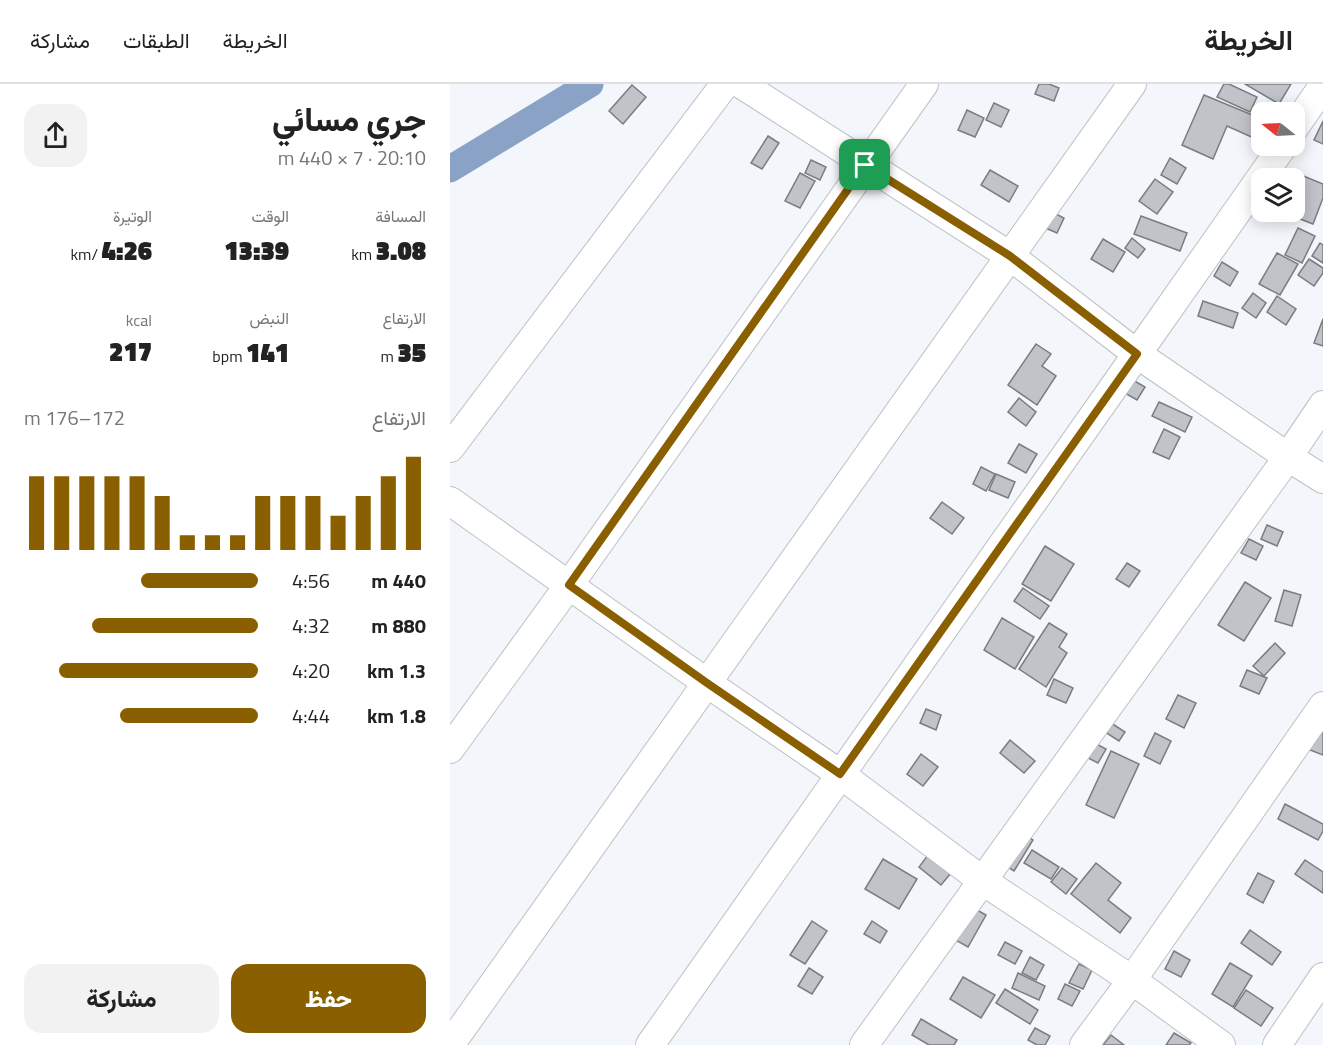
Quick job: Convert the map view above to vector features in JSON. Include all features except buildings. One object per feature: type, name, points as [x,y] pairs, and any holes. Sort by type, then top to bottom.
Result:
[{"type":"street","points":[[450,448],[725,84]]},
{"type":"street","points":[[741,84],[1010,256],[1137,354],[1323,479]]},
{"type":"street","points":[[450,749],[924,84]]},
{"type":"street","points":[[450,1045],[1132,84]]},
{"type":"street","points":[[1305,112],[1323,86]]},
{"type":"street","points":[[650,1045],[1275,156]]},
{"type":"street","points":[[864,1045],[1288,457],[1323,405]]},
{"type":"street","points":[[450,501],[840,774],[983,881],[1132,980],[1221,1045]]},
{"type":"street","points":[[1084,1045],[1323,706]]},
{"type":"street","points":[[1277,1045],[1323,977]]},
{"type":"waterway","points":[[450,169],[590,84]]},
{"type":"route","points":[[865,165],[1010,256],[1137,354],[840,774],[569,585],[865,165]]}]
